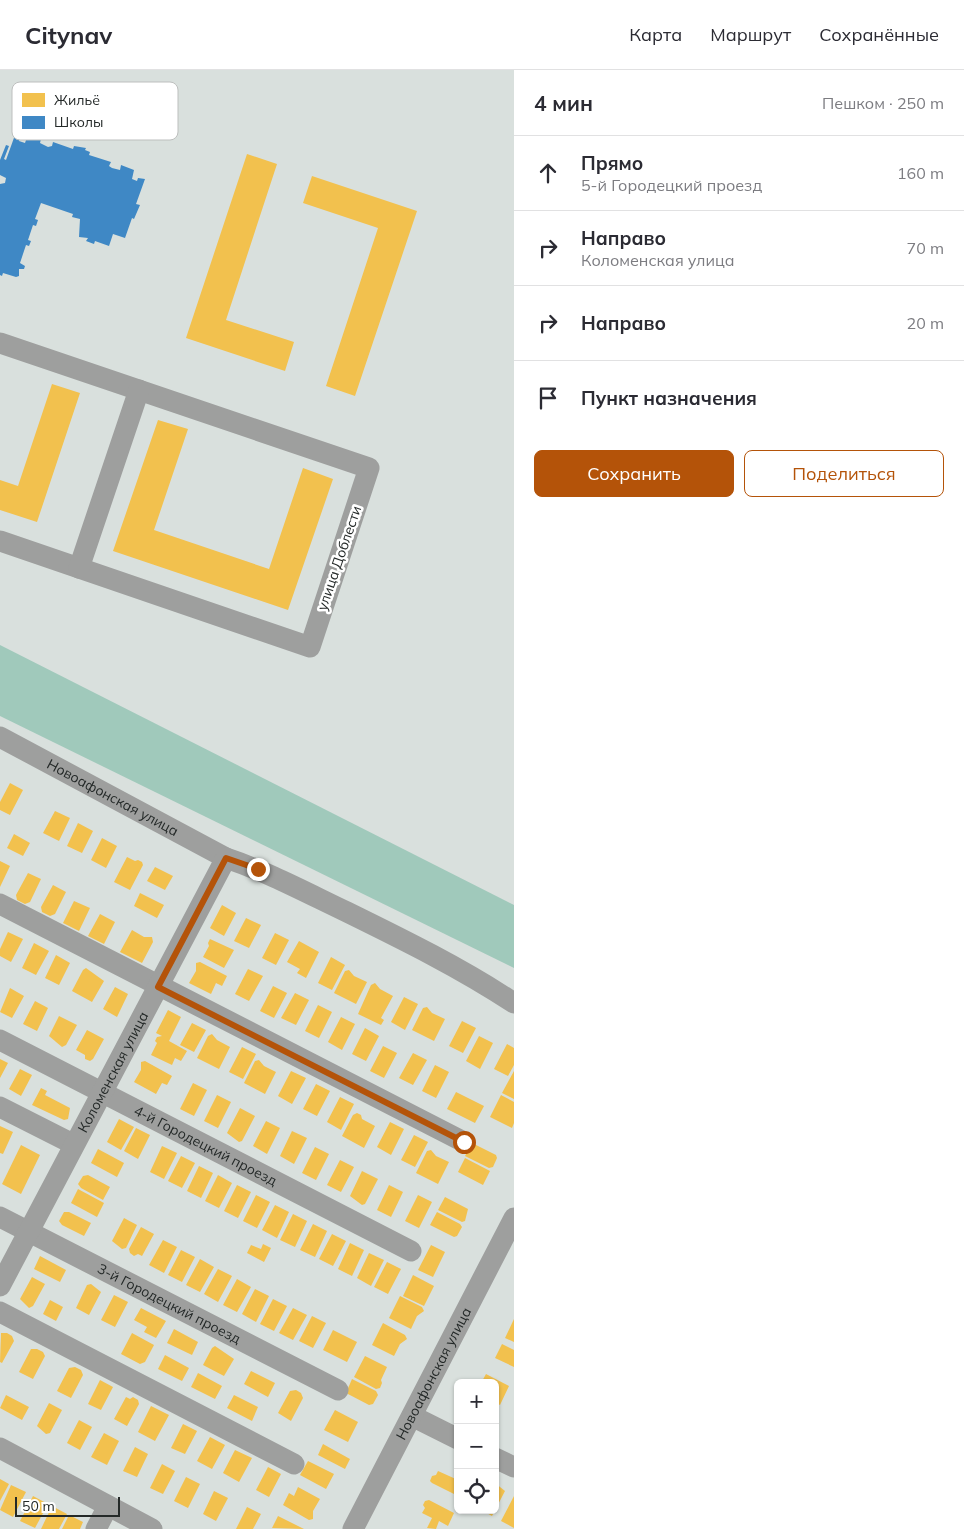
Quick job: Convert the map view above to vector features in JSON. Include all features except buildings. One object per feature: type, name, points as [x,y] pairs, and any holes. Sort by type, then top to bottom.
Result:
[{"type":"street","points":[[0,343],[139,390],[79,568],[0,542]]},
{"type":"street","name":"улица Доблести","points":[[79,568],[310,647],[369,468],[139,390]]},
{"type":"street","name":"Новоафонская улица","points":[[0,737],[226,858],[258,869],[378,927],[490,987],[514,1003]]},
{"type":"street","name":"Коломенская улица","points":[[0,1286],[226,858]]},
{"type":"street","points":[[0,904],[158,987],[464,1142]]},
{"type":"street","name":"4-й Городецкий проезд","points":[[0,1040],[411,1251]]},
{"type":"street","points":[[0,1107],[74,1144]]},
{"type":"street","name":"3-й Городецкий проезд","points":[[0,1217],[338,1390]]},
{"type":"street","name":"Новоафонская улица","points":[[353,1529],[514,1218]]},
{"type":"street","points":[[0,1312],[294,1464]]},
{"type":"street","points":[[412,1416],[454,1437]]},
{"type":"street","points":[[0,1448],[152,1529]]},
{"type":"street","points":[[499,1460],[514,1467]]},
{"type":"street","points":[[96,1529],[108,1506]]},
{"type":"shaded area","points":[[0,645],[514,905],[514,968],[0,716]]},
{"type":"route","points":[[258,869],[226,858],[158,987],[464,1142]]}]
